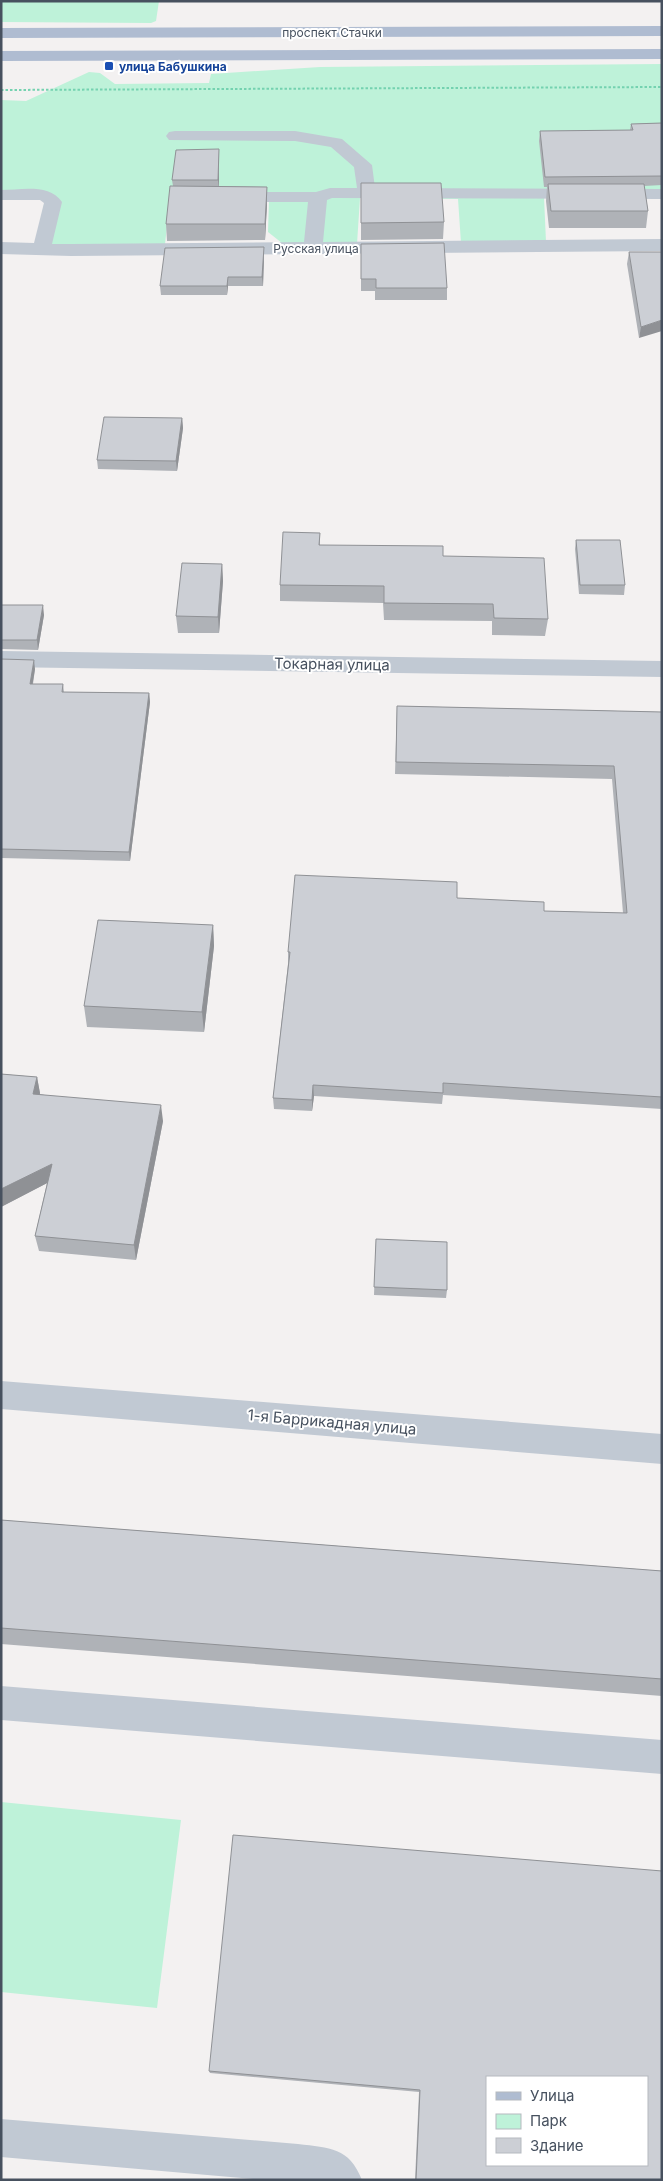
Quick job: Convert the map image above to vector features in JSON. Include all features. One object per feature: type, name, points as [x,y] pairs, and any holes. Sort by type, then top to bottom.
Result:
[{"type":"main road","name":"проспект Стачки","points":[[1,33],[662,31]]},
{"type":"main road","name":"проспект Стачки","points":[[1,56],[662,54]]},
{"type":"street","points":[[175,136],[296,136],[336,143],[363,165],[367,193]]},
{"type":"street","points":[[213,197],[318,197],[330,193],[662,194]]},
{"type":"street","points":[[1,195],[44,195],[53,202],[42,249]]},
{"type":"street","points":[[313,248],[318,197]]},
{"type":"street","name":"Русская улица","points":[[1,248],[662,245]]},
{"type":"street","name":"Токарная улица","points":[[1,660],[662,669]]},
{"type":"street","name":"1-я Баррикадная улица","points":[[1,1395],[662,1449]]},
{"type":"street","points":[[1,1703],[662,1757]]},
{"type":"street","points":[[1,2138],[298,2163],[332,2168],[344,2180]]},
{"type":"path","points":[[1,90],[662,87]]},
{"type":"green space","points":[[1,1],[159,1],[156,21],[151,23],[1,22]]},
{"type":"green space","points":[[662,64],[662,198],[544,197],[546,242],[461,243],[458,199],[360,198],[357,244],[287,247],[268,232],[269,200],[170,200],[165,244],[35,245],[45,200],[1,199],[1,100],[26,101],[89,72],[100,73],[115,84],[209,83],[211,74],[320,67]]},
{"type":"green space","points":[[1,1802],[181,1820],[157,2008],[1,1992]]},
{"type":"building","points":[[662,123],[662,176],[545,177],[540,131],[633,130],[631,124]]},
{"type":"building","points":[[219,149],[218,180],[172,180],[176,150]]},
{"type":"building","points":[[361,183],[441,183],[444,222],[361,223]]},
{"type":"building","points":[[548,184],[644,184],[648,211],[551,211]]},
{"type":"building","points":[[170,186],[267,187],[265,224],[166,224]]},
{"type":"building","points":[[444,243],[447,288],[376,288],[376,279],[361,279],[361,244]]},
{"type":"building","points":[[264,247],[262,277],[228,277],[227,286],[160,286],[165,248]]},
{"type":"building","points":[[629,252],[662,252],[662,320],[641,327]]},
{"type":"building","points":[[104,417],[182,418],[176,461],[97,460]]},
{"type":"building","points":[[283,532],[320,533],[319,545],[443,546],[443,556],[544,558],[548,619],[494,618],[493,604],[384,603],[384,586],[280,585]]},
{"type":"building","points":[[576,540],[620,540],[625,585],[580,585]]},
{"type":"building","points":[[182,563],[222,564],[218,617],[176,616]]},
{"type":"building","points":[[1,605],[43,605],[37,640],[1,640]]},
{"type":"building","points":[[1,659],[34,660],[30,684],[63,684],[62,692],[149,693],[129,852],[1,849]]},
{"type":"building","points":[[397,706],[662,712],[662,1097],[443,1083],[443,1093],[313,1085],[312,1100],[273,1098],[290,952],[288,952],[295,875],[457,882],[457,898],[544,902],[544,911],[627,913],[614,766],[396,762]]},
{"type":"building","points":[[98,920],[213,925],[202,1012],[84,1006]]},
{"type":"building","points":[[1,1074],[37,1077],[33,1094],[161,1105],[134,1245],[35,1236],[52,1164],[1,1189]]},
{"type":"building","points":[[376,1239],[447,1242],[447,1290],[374,1287]]},
{"type":"building","points":[[1,1520],[662,1571],[662,1679],[1,1628]]},
{"type":"building","points":[[233,1835],[662,1871],[662,2180],[416,2180],[420,2090],[209,2071]]},
{"type":"place","name":"улица Бабушкина","points":[[109,66]]}]
